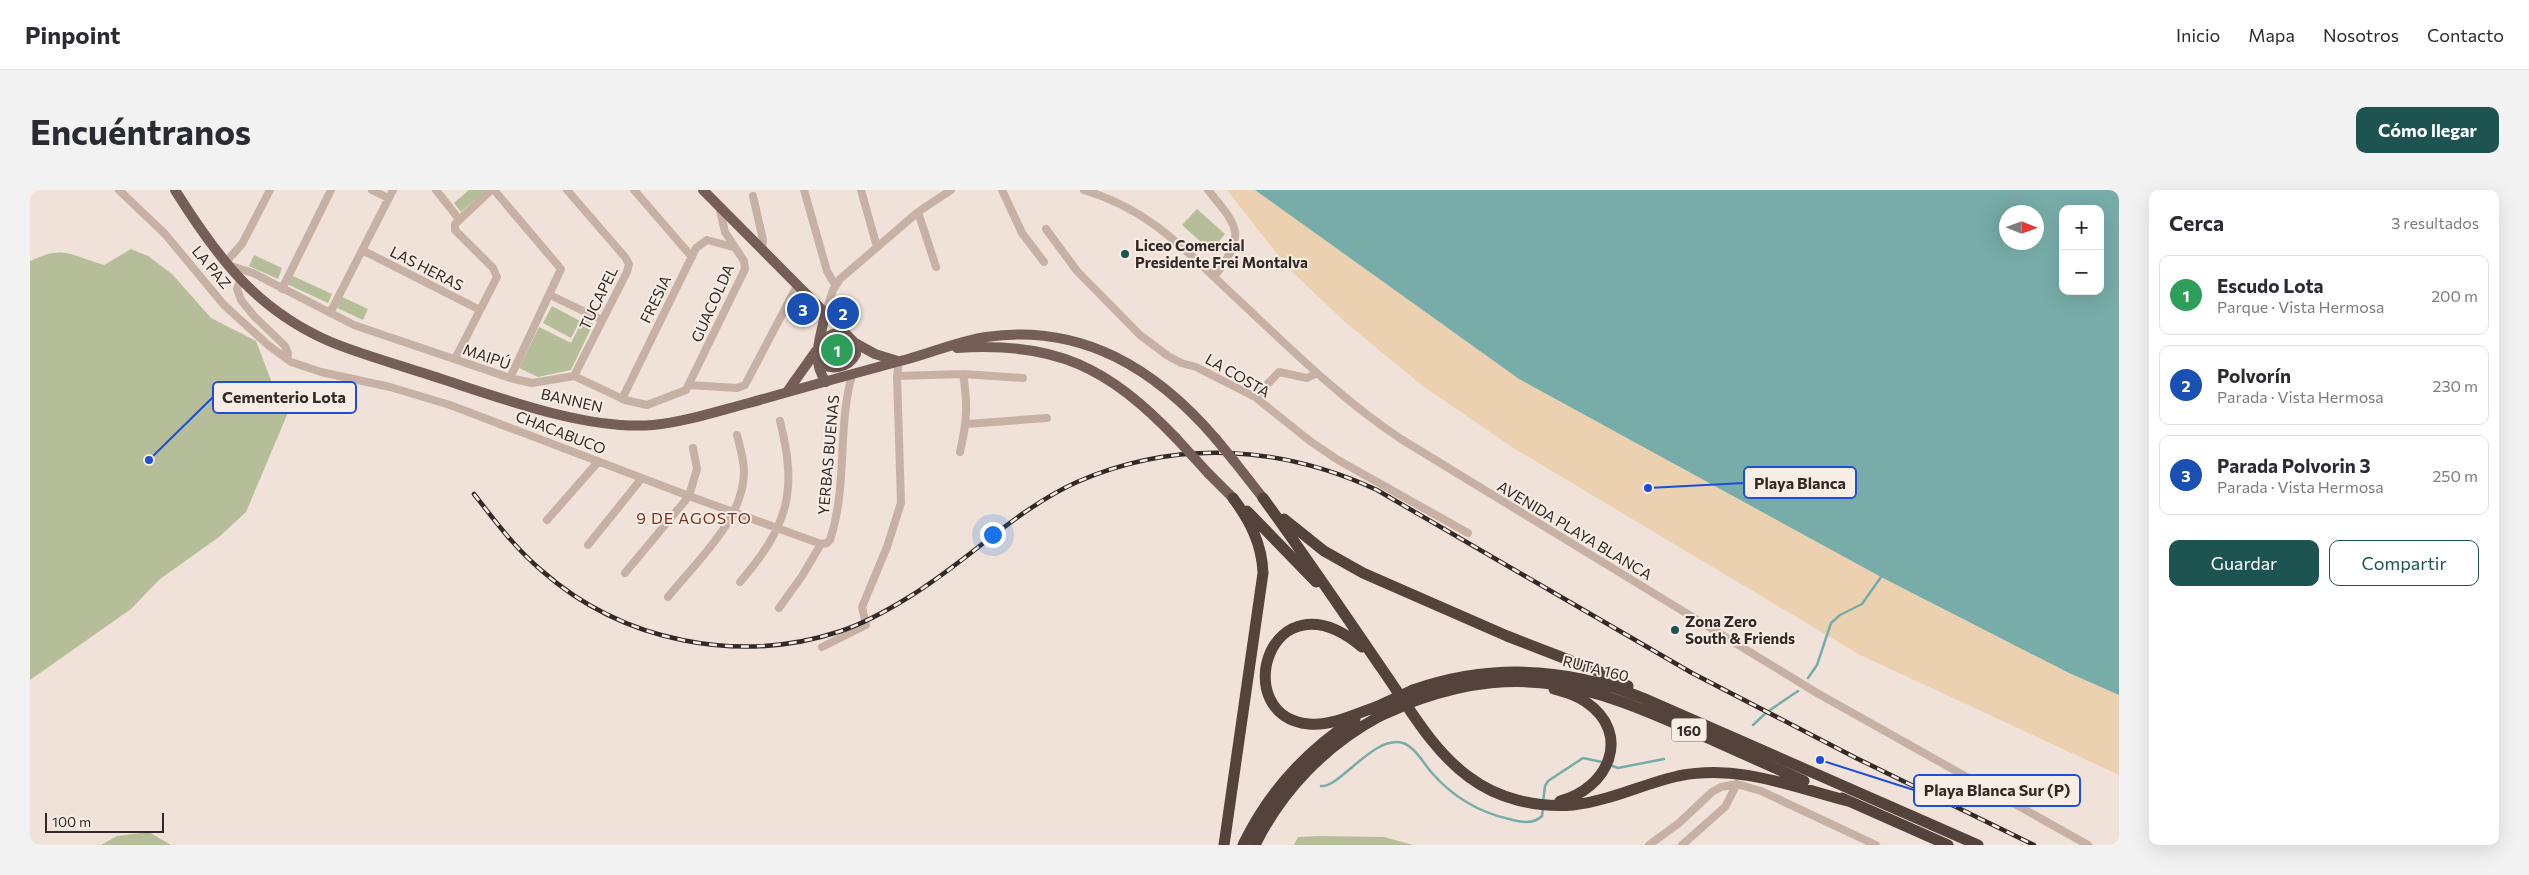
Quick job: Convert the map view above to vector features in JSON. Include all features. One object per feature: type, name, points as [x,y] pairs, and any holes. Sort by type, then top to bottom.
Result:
[{"type":"highway","points":[[1233,498],[1289,552],[1336,604]]},
{"type":"highway","points":[[1224,845],[1263,573],[1262,556],[1257,538],[1233,498]]},
{"type":"highway","points":[[1263,498],[1306,556],[1336,604],[1429,737],[1460,771],[1479,784],[1499,794],[1522,801],[1544,804],[1581,804],[1676,777],[1720,772],[1761,776],[1848,801]]},
{"type":"highway","points":[[1263,498],[1308,540],[1350,566],[1507,636],[1605,674],[1659,705]]},
{"type":"highway","points":[[1374,658],[1348,636],[1335,628],[1320,624],[1306,625],[1285,634],[1275,644],[1268,657],[1264,675],[1268,694],[1276,707],[1285,716],[1302,723],[1330,723],[1378,712]]},
{"type":"highway","name":"RUTA 160","points":[[1243,845],[1264,808],[1293,770],[1331,736],[1378,712],[1458,677],[1498,671],[1532,671],[1597,682],[1659,705],[1978,845]]},
{"type":"highway","points":[[1523,682],[1557,690],[1586,701],[1602,717],[1610,741],[1610,754],[1606,768],[1593,786],[1571,798],[1544,804]]},
{"type":"highway","name":"RUTA 160","points":[[1415,695],[1473,685],[1523,682],[1565,685],[1608,695],[1948,845]]},
{"type":"highway","name":"RUTA 160","points":[[1255,845],[1281,802],[1307,771],[1338,743],[1378,712]]},
{"type":"main road","name":"LA PAZ","points":[[175,190],[209,244],[225,264]]},
{"type":"main road","points":[[703,190],[796,286],[852,340],[875,354],[900,361]]},
{"type":"main road","name":"BANNEN","points":[[225,264],[240,281],[287,319],[330,342],[450,381],[582,420],[625,426],[664,424],[939,351]]},
{"type":"main road","points":[[825,314],[817,355],[819,370],[826,382]]},
{"type":"main road","points":[[821,340],[833,334],[852,340]]},
{"type":"main road","points":[[939,351],[973,340],[1012,335],[1052,337],[1092,347],[1126,362],[1157,380],[1179,399],[1216,439],[1263,498]]},
{"type":"main road","points":[[852,340],[856,356],[852,375]]},
{"type":"main road","points":[[939,351],[976,347],[1018,348],[1071,360],[1096,372],[1120,387],[1143,405],[1233,498]]},
{"type":"main road","points":[[787,392],[817,355]]},
{"type":"main road","points":[[817,355],[824,366],[832,368],[848,364],[856,356]]},
{"type":"street","name":"LA PAZ","points":[[119,190],[159,228],[224,305],[268,345],[287,358]]},
{"type":"street","points":[[225,264],[242,244],[270,190]]},
{"type":"street","points":[[282,289],[332,190]]},
{"type":"street","points":[[372,190],[388,198]]},
{"type":"street","points":[[330,313],[392,190]]},
{"type":"street","points":[[436,190],[459,219]]},
{"type":"street","points":[[455,359],[497,274],[494,268],[455,230],[454,224],[493,190],[560,266],[560,274],[510,378]]},
{"type":"street","name":"TUCAPEL","points":[[567,190],[628,262],[627,272],[574,376]]},
{"type":"street","points":[[634,190],[692,257]]},
{"type":"street","points":[[804,190],[827,271],[835,285]]},
{"type":"street","points":[[862,190],[876,247]]},
{"type":"street","points":[[825,314],[835,285],[918,212],[951,190]]},
{"type":"street","points":[[1002,190],[1026,240],[1044,262]]},
{"type":"street","points":[[1208,190],[1229,216],[1236,234],[1233,249],[1214,277]]},
{"type":"street","name":"AVENIDA PLAYA BLANCA","points":[[1089,191],[1120,202],[1144,216],[1164,231],[1317,373],[1356,407],[1390,432],[1823,697],[2088,845]]},
{"type":"street","points":[[753,196],[763,240],[762,250]]},
{"type":"street","name":"GUACOLDA","points":[[689,385],[744,271],[744,261],[733,247],[726,232],[719,206]]},
{"type":"street","points":[[918,212],[936,267]]},
{"type":"street","name":"LA COSTA","points":[[1046,229],[1077,271],[1140,334],[1178,362],[1196,367],[1255,397],[1310,441],[1338,460],[1468,533]]},
{"type":"street","name":"FRESIA","points":[[622,399],[699,244],[704,241],[713,241],[733,247]]},
{"type":"street","name":"LAS HERAS","points":[[362,250],[480,310]]},
{"type":"street","name":"MAIPÚ","points":[[225,264],[253,273],[330,313],[366,329],[510,378],[532,382],[574,376]]},
{"type":"street","points":[[240,281],[237,289],[241,300],[284,346],[288,353],[287,358]]},
{"type":"street","points":[[574,376],[622,399],[650,404],[684,393],[689,385],[737,388],[745,385],[796,286]]},
{"type":"street","points":[[550,295],[602,320]]},
{"type":"street","name":"CHACABUCO","points":[[287,358],[321,372],[390,387],[450,405],[821,544]]},
{"type":"street","points":[[822,647],[866,625],[862,607],[896,519],[900,503],[901,481],[897,376],[900,361]]},
{"type":"street","points":[[1255,397],[1279,372],[1307,378],[1317,373]]},
{"type":"street","points":[[897,376],[963,374],[1023,378]]},
{"type":"street","points":[[960,452],[967,424],[968,403],[963,374]]},
{"type":"street","name":"YERBAS BUENAS","points":[[779,608],[802,576],[821,544],[827,543],[830,540],[840,506],[846,404],[852,375]]},
{"type":"street","points":[[967,424],[1047,418]]},
{"type":"street","points":[[740,582],[764,554],[778,528],[786,504],[789,481],[788,452],[780,420]]},
{"type":"street","points":[[668,597],[734,513],[744,470],[737,435]]},
{"type":"street","points":[[625,573],[689,496],[696,469],[693,448]]},
{"type":"street","points":[[547,520],[598,462]]},
{"type":"street","points":[[588,544],[642,478]]},
{"type":"street","points":[[1682,845],[1725,806],[1737,784]]},
{"type":"street","points":[[1649,845],[1679,823],[1712,792],[1722,787],[1737,784],[1761,792],[1876,845]]},
{"type":"green space","points":[[469,190],[486,190],[461,212],[454,203]]},
{"type":"green space","points":[[1197,209],[1225,234],[1211,251],[1182,225]]},
{"type":"green space","points":[[131,249],[148,256],[172,274],[211,318],[256,341],[277,396],[290,408],[246,512],[219,537],[160,579],[131,609],[30,680],[30,261],[51,253],[67,253],[104,265]]},
{"type":"green space","points":[[254,255],[282,268],[278,279],[249,266]]},
{"type":"green space","points":[[291,275],[332,294],[328,303],[287,284]]},
{"type":"green space","points":[[340,296],[368,309],[363,320],[335,307]]},
{"type":"green space","points":[[552,306],[580,321],[571,338],[543,323]]},
{"type":"green space","points":[[583,319],[593,324],[571,370],[538,377],[519,368],[539,327],[571,343]]},
{"type":"green space","points":[[837,341],[847,344],[850,349],[849,353],[842,358],[829,359],[824,355],[826,346]]},
{"type":"green space","points":[[149,832],[171,845],[101,845],[117,836]]},
{"type":"green space","points":[[1298,837],[1384,837],[1413,845],[1294,845]]},
{"type":"sand","points":[[1227,190],[1255,190],[1519,379],[1881,577],[2069,673],[2119,695],[2119,775],[1860,655],[1515,449],[1424,387],[1345,322],[1288,268]]},
{"type":"water","points":[[1255,190],[2119,190],[2119,695],[2069,673],[1881,577],[1519,379]]},
{"type":"waterway","points":[[1808,678],[1817,665],[1831,623],[1840,615],[1862,604],[1881,577]]},
{"type":"waterway","points":[[1753,725],[1767,712],[1798,691]]},
{"type":"waterway","points":[[1321,786],[1329,785],[1380,746],[1392,742],[1403,743],[1415,752],[1440,782],[1457,796],[1477,808],[1498,816],[1526,822],[1535,821],[1542,816],[1543,808]]},
{"type":"waterway","points":[[1543,802],[1545,786],[1548,781],[1583,758],[1602,762]]},
{"type":"waterway","points":[[1610,765],[1618,768],[1664,759]]},
{"type":"railway","points":[[474,494],[506,534],[532,562],[573,595],[608,615],[645,630],[683,640],[723,646],[762,646],[802,641],[841,631],[876,616],[930,583],[1033,507],[1077,482],[1114,468],[1152,459],[1190,454],[1228,453],[1266,456],[1303,464],[1340,475],[1377,490],[1692,673],[1856,758],[2034,845]]},
{"type":"place","name":"Liceo Comercial Presidente Frei Montalva","points":[[1125,254]]},
{"type":"place","name":"Parada Polvorin 3","points":[[803,309]]},
{"type":"place","name":"Polvorín","points":[[843,313]]},
{"type":"place","name":"Escudo Lota","points":[[837,350]]},
{"type":"place","name":"Cementerio Lota","points":[[149,460]]},
{"type":"place","name":"Playa Blanca","points":[[1648,488]]},
{"type":"place","name":"Zona Zero South & Friends","points":[[1675,630]]},
{"type":"place","name":"Playa Blanca Sur (P)","points":[[1820,760]]},
{"type":"district","name":"9 DE AGOSTO","points":[[694,517]]}]
